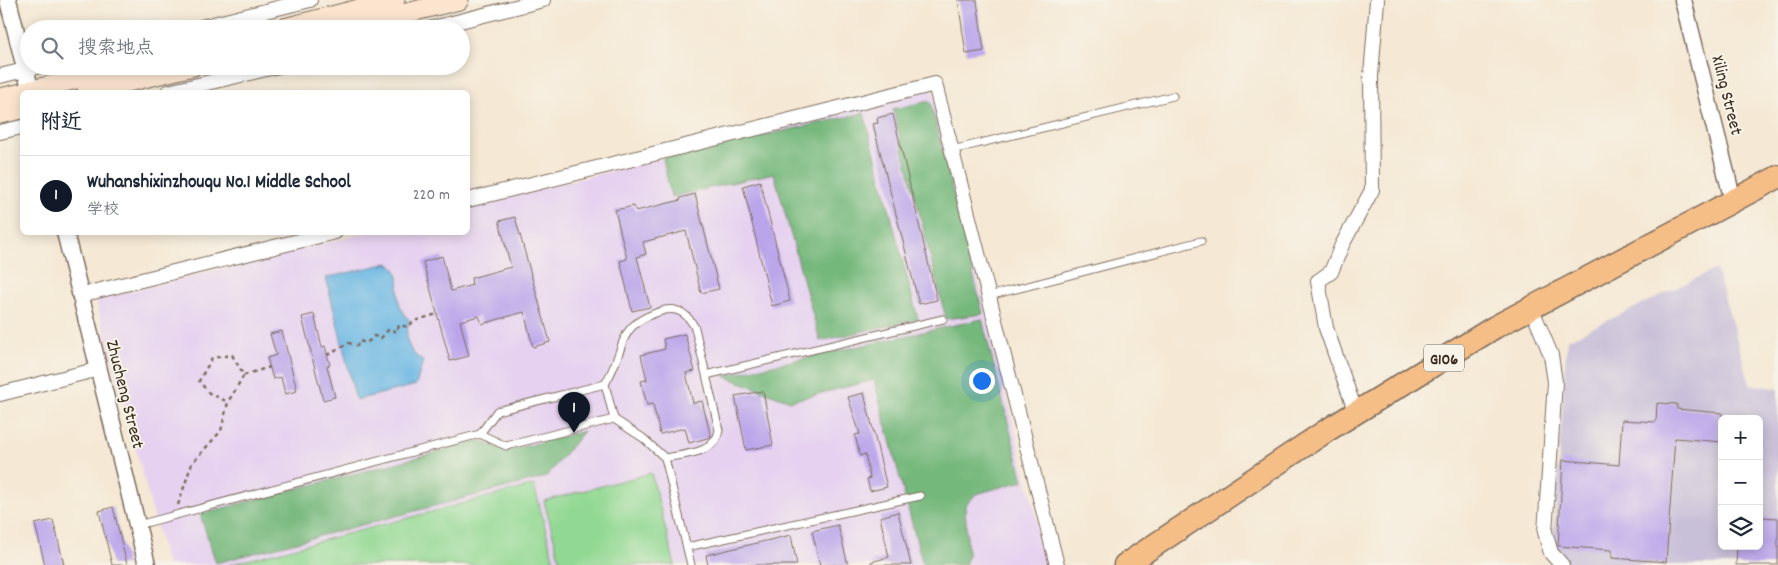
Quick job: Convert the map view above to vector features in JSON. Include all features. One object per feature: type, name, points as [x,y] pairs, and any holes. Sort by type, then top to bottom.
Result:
[{"type":"highway","name":"G106","points":[[1125,565],[1356,413],[1495,327],[1778,177]]},
{"type":"main road","points":[[316,20],[395,0]]},
{"type":"main road","points":[[379,20],[458,0]]},
{"type":"main road","points":[[35,90],[94,75]]},
{"type":"main road","points":[[95,90],[156,75]]},
{"type":"main road","points":[[0,98],[20,94]]},
{"type":"main road","points":[[0,114],[20,109]]},
{"type":"street","points":[[8,0],[20,49]]},
{"type":"street","points":[[229,20],[310,0]]},
{"type":"street","points":[[464,20],[542,0]]},
{"type":"street","points":[[1356,413],[1326,328],[1318,281],[1331,272],[1342,245],[1372,190],[1371,76],[1377,0]]},
{"type":"street","name":"Xiling Street","points":[[1683,0],[1733,201]]},
{"type":"street","points":[[0,76],[20,71]]},
{"type":"street","points":[[25,75],[27,90]]},
{"type":"street","points":[[177,90],[241,75]]},
{"type":"street","points":[[470,200],[935,84],[1057,565]]},
{"type":"street","points":[[0,132],[20,127]]},
{"type":"street","name":"Zhucheng Street","points":[[66,235],[148,565]]},
{"type":"street","points":[[81,295],[323,235]]},
{"type":"street","points":[[1531,307],[1546,341],[1554,370],[1555,393],[1545,532],[1552,553],[1562,565]]},
{"type":"street","points":[[0,394],[99,369]]},
{"type":"lane","points":[[952,150],[1173,96]]},
{"type":"lane","points":[[989,296],[1201,241]]},
{"type":"lane","points":[[665,458],[707,448],[717,439],[719,430],[695,328],[686,316],[672,308],[646,315],[635,322],[624,337],[618,358],[605,384],[614,419],[643,438],[665,458],[691,565]]},
{"type":"lane","points":[[706,375],[943,320]]},
{"type":"lane","points":[[138,525],[480,434],[497,411],[605,384]]},
{"type":"lane","points":[[480,434],[506,446],[614,419]]},
{"type":"lane","points":[[687,547],[920,496]]},
{"type":"path","points":[[327,355],[349,343],[358,346],[359,341],[367,343],[374,336],[381,338],[389,329],[397,332],[399,325],[408,327],[414,321],[437,314]]},
{"type":"path","points":[[228,402],[209,393],[198,381],[212,358],[232,355],[244,375]]},
{"type":"path","points":[[174,516],[192,463],[221,431],[228,402],[244,375],[270,367]]},
{"type":"shaded area","points":[[932,90],[1048,565],[167,565],[96,300],[358,235],[470,235],[470,206]]},
{"type":"shaded area","points":[[1716,269],[1750,384],[1778,389],[1778,565],[1568,565],[1553,545],[1567,340]]},
{"type":"green space","points":[[930,101],[983,314],[946,319],[893,109]]},
{"type":"green space","points":[[864,113],[918,319],[820,341],[774,173],[671,197],[663,158]]},
{"type":"green space","points":[[982,319],[1023,481],[976,494],[965,506],[968,555],[965,565],[923,565],[874,380],[790,401],[724,376]]},
{"type":"green space","points":[[584,431],[546,477],[216,563],[200,514],[480,441],[507,451]]},
{"type":"green space","points":[[651,473],[675,565],[561,565],[544,501]]},
{"type":"green space","points":[[534,485],[555,565],[228,565]]},
{"type":"water","points":[[388,263],[397,274],[400,304],[410,321],[407,333],[408,344],[410,349],[423,361],[416,385],[356,400],[326,278]]},
{"type":"building","points":[[958,0],[977,0],[984,51],[966,54]]},
{"type":"building","points":[[893,114],[937,300],[919,304],[873,124],[878,123],[877,118]]},
{"type":"building","points":[[760,181],[790,301],[772,306],[743,186]]},
{"type":"building","points":[[695,194],[719,289],[701,293],[686,231],[643,242],[646,254],[637,257],[650,307],[632,311],[620,261],[627,259],[615,210],[634,206],[636,211],[681,200],[680,198]]},
{"type":"building","points":[[515,217],[550,342],[533,347],[524,312],[482,324],[479,316],[460,321],[469,356],[450,361],[423,262],[442,256],[451,291],[472,285],[471,278],[511,267],[499,221]]},
{"type":"building","points":[[314,314],[322,347],[325,346],[330,365],[327,366],[335,397],[323,400],[302,317]]},
{"type":"building","points":[[282,331],[297,391],[285,394],[281,377],[273,379],[267,358],[276,355],[270,334]]},
{"type":"building","points":[[685,334],[695,371],[686,373],[693,403],[702,401],[711,437],[689,443],[685,428],[660,434],[653,404],[647,405],[641,381],[647,380],[641,355],[665,349],[663,339]]},
{"type":"building","points":[[763,391],[773,445],[746,450],[735,396]]},
{"type":"building","points":[[864,393],[887,487],[870,491],[867,479],[870,478],[865,454],[860,456],[855,435],[860,434],[848,397]]},
{"type":"building","points":[[1657,403],[1677,404],[1677,409],[1722,413],[1722,415],[1718,415],[1718,442],[1675,438],[1666,562],[1612,558],[1612,550],[1558,546],[1563,460],[1619,465],[1622,420],[1656,422]]},
{"type":"building","points":[[113,507],[127,565],[112,565],[99,511]]},
{"type":"building","points":[[898,512],[911,565],[871,565],[871,562],[889,557],[880,517]]},
{"type":"building","points":[[1763,517],[1778,518],[1778,565],[1736,565],[1737,550],[1763,550]]},
{"type":"building","points":[[53,520],[64,565],[45,565],[35,524]]},
{"type":"building","points":[[838,525],[848,565],[820,565],[812,531]]},
{"type":"building","points":[[791,535],[797,565],[708,565],[706,555]]},
{"type":"place","name":"Wuhanshixinzhouqu No.1 Middle School","points":[[574,433]]}]
